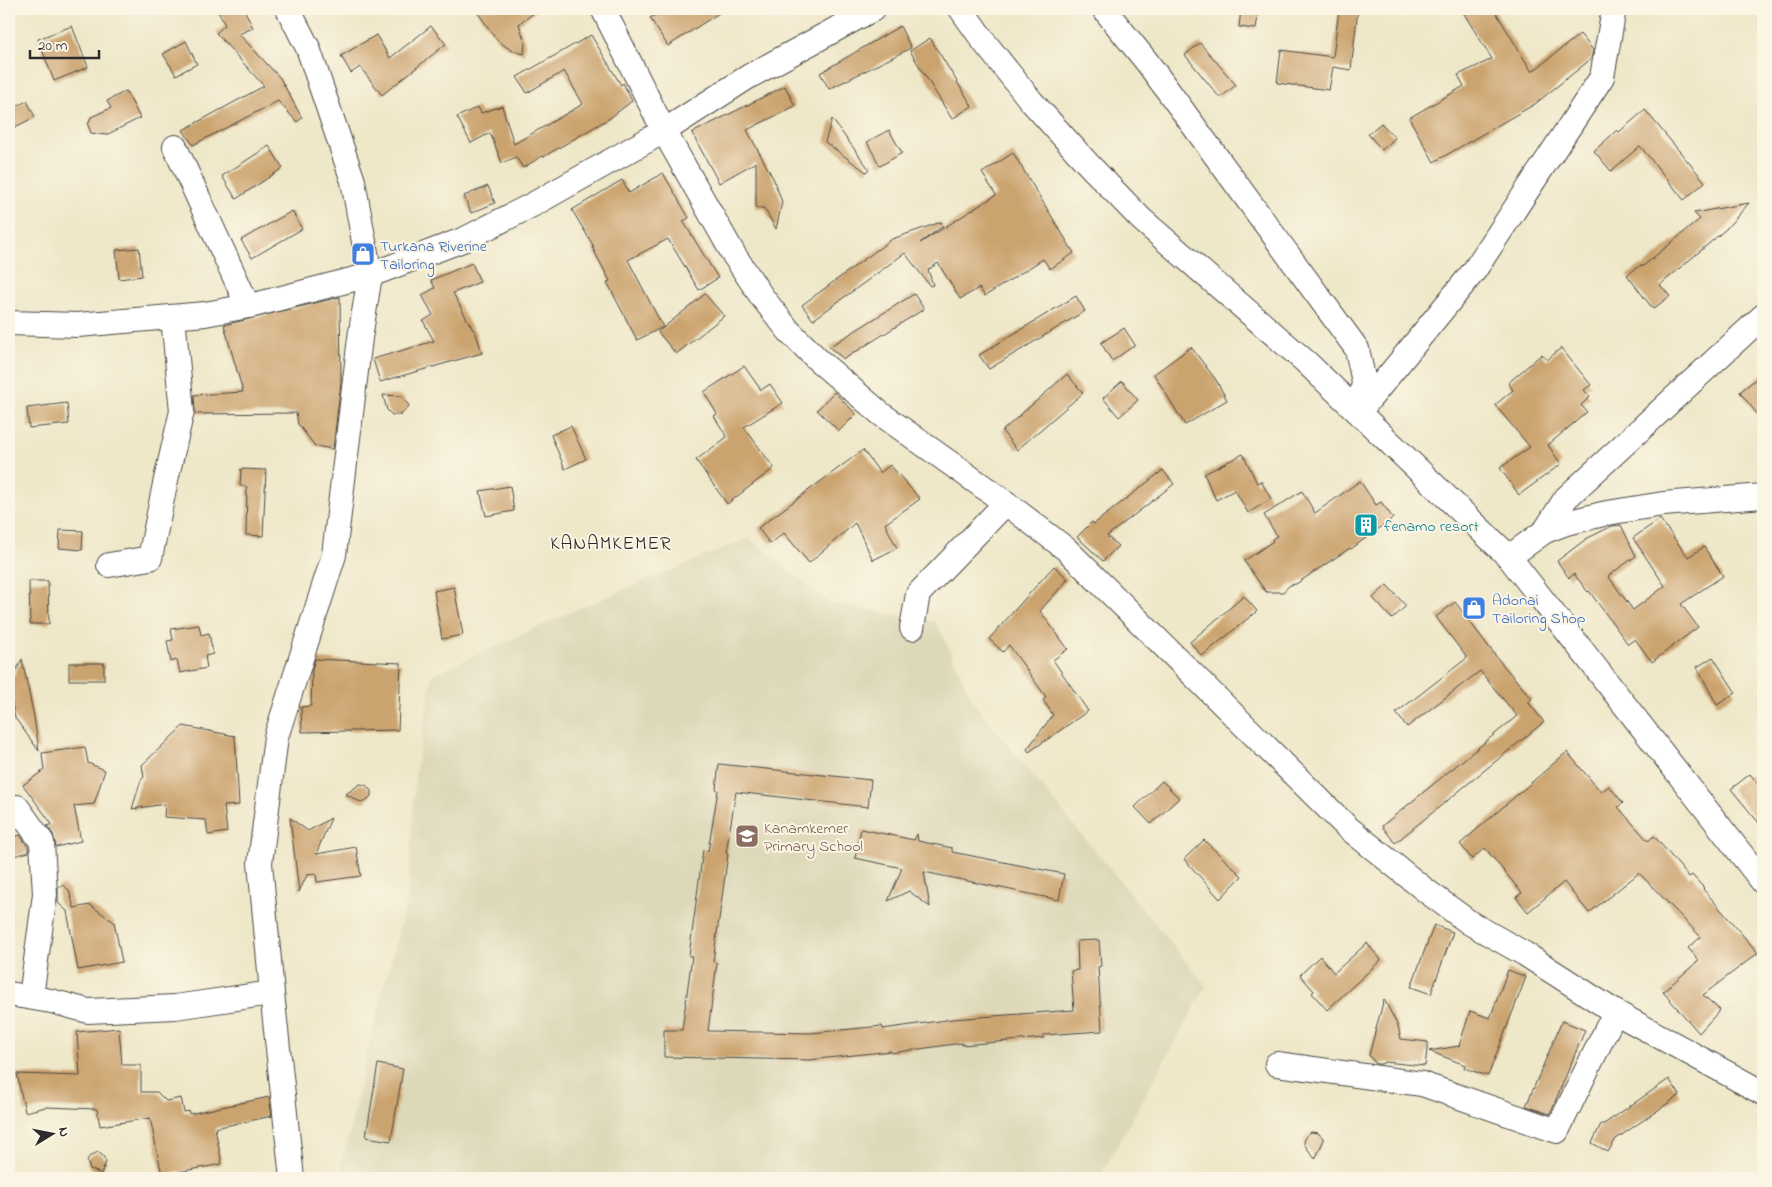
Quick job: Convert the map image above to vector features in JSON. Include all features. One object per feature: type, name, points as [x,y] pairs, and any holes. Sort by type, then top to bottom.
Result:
[{"type":"street","points":[[288,9],[308,48],[353,181],[370,275],[360,338],[334,555],[276,737],[260,863],[292,1178]]},
{"type":"street","points":[[603,9],[664,131],[734,255],[762,297],[789,331],[836,377],[881,414],[1006,503],[1066,549],[1347,827],[1425,890],[1470,923],[1526,954],[1614,1012],[1763,1093]]},
{"type":"street","points":[[9,323],[78,325],[205,314],[248,306],[370,275],[465,239],[534,204],[664,131],[748,77],[873,9]]},
{"type":"street","points":[[961,9],[985,43],[1032,102],[1115,193],[1141,219],[1306,362],[1509,557],[1763,882]]},
{"type":"street","points":[[1104,9],[1147,62],[1357,349],[1364,382],[1359,412]]},
{"type":"street","points":[[1359,412],[1474,271],[1602,77],[1614,9]]},
{"type":"street","points":[[174,147],[248,306]]},
{"type":"street","points":[[1545,530],[1566,498],[1763,316]]},
{"type":"street","points":[[109,565],[150,558],[182,411],[173,317]]},
{"type":"street","points":[[1509,557],[1545,530],[1606,513],[1663,504],[1763,496]]},
{"type":"street","points":[[912,628],[918,594],[1006,503]]},
{"type":"street","points":[[17,807],[42,842],[45,894],[20,996],[88,1011],[175,1007],[272,992]]},
{"type":"street","points":[[1278,1064],[1422,1084],[1557,1131],[1614,1012]]},
{"type":"shaded area","name":"Kanamkemer Primary School","points":[[749,538],[830,603],[936,622],[975,705],[1206,986],[1099,1178],[339,1178],[367,1053],[408,895],[415,777],[432,675],[582,607]]},
{"type":"building","points":[[217,9],[244,9],[253,28],[239,34],[280,78],[302,118],[297,122],[278,101],[193,145],[183,130],[264,86],[216,33],[225,25]]},
{"type":"building","points":[[475,9],[539,9],[519,24],[525,42],[524,54],[511,50],[498,41]]},
{"type":"building","points":[[666,9],[725,9],[668,46],[650,18]]},
{"type":"building","points":[[1241,9],[1259,9],[1256,29],[1239,27]]},
{"type":"building","points":[[1339,9],[1358,9],[1351,70],[1333,67],[1329,90],[1277,83],[1281,50],[1333,57]]},
{"type":"building","points":[[1461,9],[1494,9],[1532,72],[1580,34],[1593,50],[1591,59],[1535,104],[1434,162],[1409,118],[1464,86],[1458,75],[1492,59]]},
{"type":"building","points":[[72,26],[88,67],[54,81],[38,39]]},
{"type":"building","points":[[431,26],[446,44],[382,95],[360,67],[351,73],[341,56],[376,35],[390,58]]},
{"type":"building","points":[[900,26],[911,48],[829,89],[820,73]]},
{"type":"building","points":[[591,35],[621,85],[623,83],[632,101],[610,118],[523,168],[516,157],[502,163],[490,133],[471,143],[457,117],[478,107],[481,113],[502,106],[514,144],[583,104],[564,71],[527,93],[517,77]]},
{"type":"building","points":[[930,38],[972,106],[952,119],[910,51]]},
{"type":"building","points":[[186,41],[197,64],[176,75],[163,54]]},
{"type":"building","points":[[1200,43],[1236,85],[1220,98],[1185,55]]},
{"type":"building","points":[[785,86],[795,106],[747,130],[774,180],[782,202],[776,229],[764,208],[756,208],[756,162],[719,183],[692,133]]},
{"type":"building","points":[[126,91],[140,118],[106,135],[91,133],[88,125],[91,117],[111,108],[107,101]]},
{"type":"building","points":[[27,101],[35,117],[9,130],[9,110]]},
{"type":"building","points":[[1645,110],[1705,182],[1684,200],[1640,146],[1611,171],[1594,151],[1617,130],[1619,132]]},
{"type":"building","points":[[832,119],[869,169],[866,172],[825,142]]},
{"type":"building","points":[[1381,123],[1395,138],[1382,150],[1368,134]]},
{"type":"building","points":[[889,130],[902,153],[880,166],[867,142]]},
{"type":"building","points":[[269,146],[283,168],[236,199],[222,176]]},
{"type":"building","points":[[1013,153],[1074,253],[1050,269],[1043,259],[985,296],[979,288],[960,299],[938,263],[928,270],[933,285],[930,286],[905,253],[813,320],[802,305],[892,239],[941,222],[943,226],[920,243],[996,195],[982,173]]},
{"type":"building","points":[[663,173],[689,218],[683,221],[718,278],[699,290],[668,239],[628,260],[663,327],[637,340],[607,282],[610,281],[592,247],[594,247],[572,210],[622,180],[629,193]]},
{"type":"building","points":[[488,186],[495,203],[471,213],[464,196]]},
{"type":"building","points":[[1749,203],[1726,229],[1660,285],[1670,296],[1653,309],[1627,275],[1641,265],[1642,267],[1700,219],[1694,213]]},
{"type":"building","points":[[292,211],[302,229],[252,258],[241,240]]},
{"type":"building","points":[[139,248],[142,276],[119,279],[116,250]]},
{"type":"building","points":[[472,263],[480,282],[453,293],[473,330],[475,330],[482,353],[380,382],[373,359],[434,341],[423,321],[433,315],[422,295],[435,288],[431,280]]},
{"type":"building","points":[[705,294],[724,316],[676,354],[658,332]]},
{"type":"building","points":[[914,294],[924,309],[844,359],[829,347]]},
{"type":"building","points":[[1076,296],[1085,311],[989,369],[979,355]]},
{"type":"building","points":[[340,297],[341,382],[333,449],[315,446],[298,424],[296,413],[195,414],[194,395],[243,392],[224,325]]},
{"type":"building","points":[[1124,328],[1135,345],[1112,361],[1101,343]]},
{"type":"building","points":[[1191,347],[1216,380],[1227,400],[1185,425],[1154,374]]},
{"type":"building","points":[[1561,348],[1591,385],[1584,390],[1590,397],[1581,405],[1587,412],[1548,445],[1561,464],[1519,495],[1500,468],[1530,447],[1495,405],[1513,390],[1508,383],[1542,354],[1547,360]]},
{"type":"building","points":[[744,366],[761,390],[770,384],[783,403],[744,427],[774,468],[727,504],[696,460],[727,437],[714,416],[717,414],[704,392]]},
{"type":"building","points":[[1763,373],[1763,422],[1740,392]]},
{"type":"building","points":[[1067,374],[1083,393],[1017,450],[1002,431]]},
{"type":"building","points":[[1122,381],[1138,400],[1119,417],[1103,398]]},
{"type":"building","points":[[834,392],[856,414],[839,431],[817,410]]},
{"type":"building","points":[[383,395],[402,396],[409,406],[401,415],[392,415],[387,410]]},
{"type":"building","points":[[67,403],[69,424],[29,428],[27,408]]},
{"type":"building","points":[[571,426],[586,459],[565,469],[551,435]]},
{"type":"building","points":[[863,450],[880,473],[890,465],[920,499],[885,524],[897,548],[873,560],[855,523],[809,563],[784,533],[770,544],[758,528]]},
{"type":"building","points":[[1243,454],[1257,483],[1261,481],[1271,499],[1248,513],[1235,490],[1216,500],[1204,474]]},
{"type":"building","points":[[241,469],[266,470],[263,536],[246,535],[247,487],[240,486]]},
{"type":"building","points":[[1163,470],[1174,484],[1107,536],[1118,546],[1103,561],[1077,537],[1092,522],[1094,524]]},
{"type":"building","points":[[1360,481],[1376,505],[1381,502],[1393,518],[1351,549],[1296,584],[1290,585],[1283,592],[1266,592],[1244,561],[1273,541],[1272,539],[1277,536],[1264,515],[1302,491],[1315,513]]},
{"type":"building","points":[[510,486],[514,511],[486,516],[480,491]]},
{"type":"building","points":[[1660,519],[1688,557],[1704,547],[1723,576],[1681,604],[1698,627],[1652,662],[1635,639],[1628,644],[1589,591],[1574,574],[1569,578],[1557,561],[1586,539],[1612,526],[1621,525],[1636,556],[1608,576],[1633,610],[1665,586],[1633,538]]},
{"type":"building","points":[[60,530],[83,531],[82,550],[59,548]]},
{"type":"building","points":[[1054,566],[1068,579],[1040,611],[1068,649],[1053,660],[1088,711],[1029,752],[1027,749],[1053,715],[1043,700],[1046,697],[1009,645],[1003,652],[989,639]]},
{"type":"building","points":[[29,581],[48,581],[49,624],[30,624]]},
{"type":"building","points":[[1387,585],[1406,606],[1392,619],[1373,598]]},
{"type":"building","points":[[454,587],[463,635],[442,639],[434,591]]},
{"type":"building","points":[[1244,596],[1257,611],[1202,656],[1190,642]]},
{"type":"building","points":[[1455,602],[1498,659],[1532,699],[1528,702],[1544,722],[1395,843],[1382,826],[1517,716],[1480,671],[1407,727],[1396,713],[1467,658],[1436,617]]},
{"type":"building","points":[[199,625],[201,635],[209,633],[213,654],[205,656],[207,668],[180,673],[177,660],[171,662],[167,641],[173,640],[171,629]]},
{"type":"building","points":[[1713,657],[1736,693],[1717,705],[1697,667]]},
{"type":"building","points":[[22,659],[39,751],[15,718],[9,689],[9,685]]},
{"type":"building","points":[[315,659],[401,663],[398,730],[302,732],[301,707],[311,706],[312,669]]},
{"type":"building","points":[[69,663],[104,663],[104,680],[69,680]]},
{"type":"building","points":[[183,726],[235,736],[239,805],[224,806],[227,832],[208,835],[206,820],[164,817],[165,804],[132,809],[141,780],[144,777],[142,765]]},
{"type":"building","points":[[85,747],[88,763],[105,770],[94,804],[74,806],[81,841],[56,847],[53,834],[47,826],[52,824],[23,785],[44,770],[42,753]]},
{"type":"building","points":[[1567,752],[1601,792],[1609,786],[1623,803],[1618,807],[1648,841],[1654,836],[1689,877],[1692,875],[1704,888],[1758,953],[1703,995],[1720,1010],[1699,1033],[1663,992],[1699,960],[1688,948],[1701,937],[1639,873],[1589,913],[1564,882],[1528,912],[1516,897],[1522,893],[1485,848],[1472,859],[1460,844]]},
{"type":"building","points":[[719,764],[871,780],[868,807],[736,792],[726,853],[728,854],[713,962],[717,963],[708,1031],[811,1033],[882,1026],[883,1029],[953,1019],[1074,1010],[1071,971],[1078,970],[1077,941],[1099,940],[1101,966],[1098,967],[1102,1031],[1044,1035],[1044,1038],[962,1045],[962,1043],[891,1053],[891,1051],[809,1060],[664,1057],[664,1030],[682,1030],[692,956],[689,956],[703,850],[708,851],[718,790],[716,789]]},
{"type":"building","points":[[1750,774],[1763,790],[1763,828],[1731,789]]},
{"type":"building","points":[[1162,781],[1179,798],[1151,824],[1135,807]]},
{"type":"building","points":[[360,784],[366,785],[371,791],[371,796],[365,802],[358,801],[346,794]]},
{"type":"building","points":[[290,818],[308,831],[331,818],[316,854],[356,847],[361,876],[317,882],[316,874],[307,875],[299,892]]},
{"type":"building","points":[[861,829],[914,840],[917,834],[918,841],[952,848],[952,852],[1064,874],[1059,900],[924,872],[930,907],[909,891],[888,901],[902,868],[855,858]]},
{"type":"building","points":[[20,835],[29,852],[14,856],[9,838]]},
{"type":"building","points":[[1204,840],[1242,876],[1220,899],[1184,859]]},
{"type":"building","points":[[63,885],[69,890],[74,908],[90,905],[114,922],[122,962],[78,970],[67,911],[58,903],[58,887]]},
{"type":"building","points":[[1434,925],[1453,932],[1431,994],[1411,987]]},
{"type":"building","points":[[1367,943],[1381,960],[1327,1010],[1300,975],[1320,956],[1334,973]]},
{"type":"building","points":[[1508,970],[1526,977],[1488,1076],[1464,1068],[1465,1065],[1429,1051],[1459,1046],[1470,1011],[1490,1018]]},
{"type":"building","points":[[1384,999],[1398,1026],[1401,1039],[1428,1042],[1425,1066],[1385,1062],[1376,1064],[1369,1055]]},
{"type":"building","points":[[1562,1021],[1585,1030],[1550,1114],[1526,1106]]},
{"type":"building","points":[[119,1028],[122,1065],[141,1065],[141,1092],[157,1092],[166,1101],[181,1098],[184,1112],[189,1111],[189,1114],[269,1097],[272,1116],[215,1128],[222,1164],[162,1175],[150,1118],[100,1126],[97,1109],[46,1107],[25,1112],[17,1074],[80,1076],[77,1032]]},
{"type":"building","points":[[378,1064],[403,1069],[391,1141],[366,1137]]},
{"type":"building","points":[[1669,1079],[1680,1095],[1616,1139],[1608,1152],[1592,1143],[1601,1124],[1604,1124]]},
{"type":"building","points":[[1311,1132],[1318,1133],[1323,1138],[1315,1159],[1304,1144],[1305,1137]]},
{"type":"building","points":[[98,1152],[106,1162],[101,1174],[90,1169],[87,1160]]},
{"type":"place","name":"Turkana Riverine Tailoring","points":[[363,254]]},
{"type":"place","name":"fenamo resort","points":[[1366,525]]},
{"type":"place","name":"Adonai Tailoring Shop","points":[[1474,608]]},
{"type":"place","name":"Kanamkemer Primary School","points":[[747,836]]},
{"type":"district","name":"KANAMKEMER","points":[[611,542]]}]
